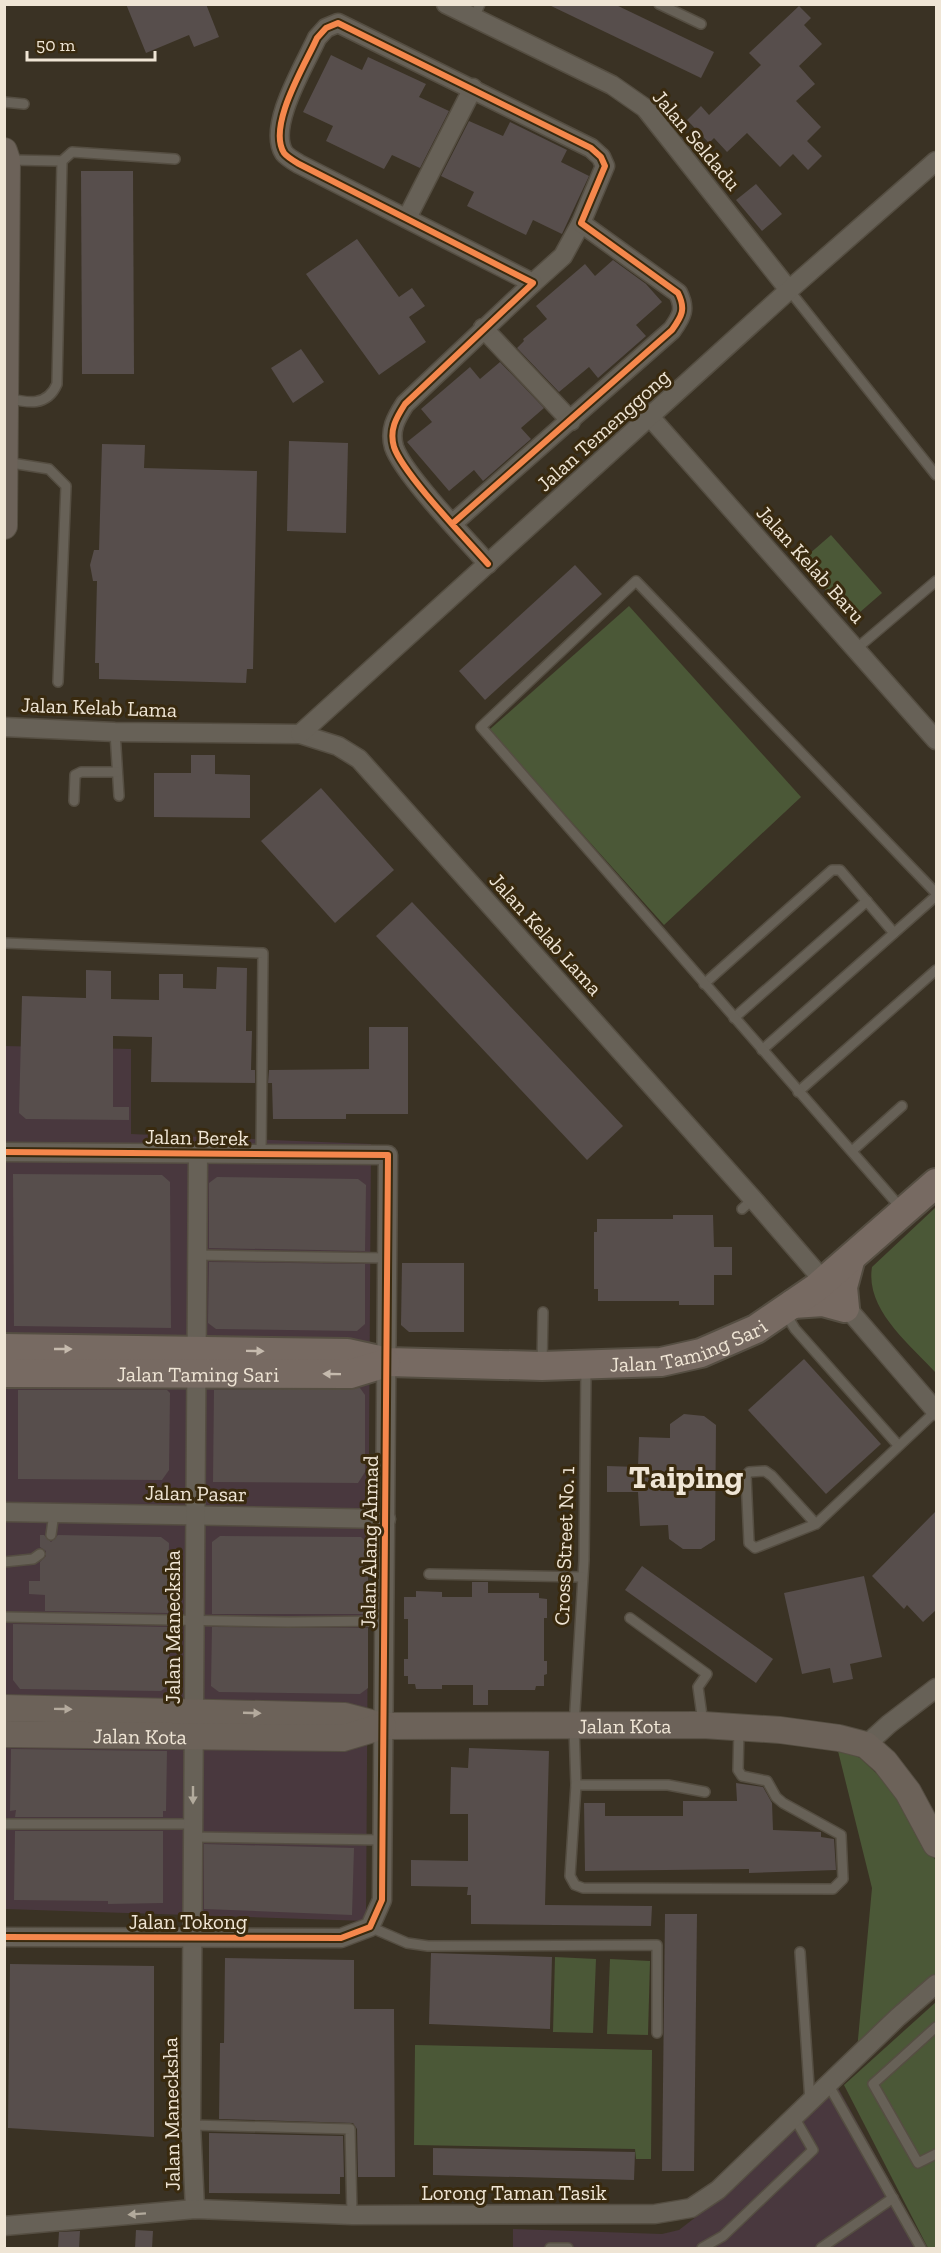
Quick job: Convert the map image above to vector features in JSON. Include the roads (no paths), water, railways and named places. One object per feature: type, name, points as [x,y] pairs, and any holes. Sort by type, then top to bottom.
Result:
[{"type":"main road","points":[[4,526],[7,398],[6,155]]},
{"type":"main road","name":"Jalan Taming Sari","points":[[4,1373],[347,1353],[388,1362],[586,1366],[661,1362],[701,1353],[734,1340],[788,1307],[850,1261],[936,1183]]},
{"type":"main road","points":[[788,1307],[823,1302],[845,1308],[843,1287],[850,1261]]},
{"type":"main road","name":"Jalan Taming Sari","points":[[4,1348],[196,1361]]},
{"type":"main road","name":"Jalan Kota","points":[[4,1708],[345,1716],[384,1726],[703,1725],[838,1738],[866,1745]]},
{"type":"main road","name":"Jalan Kota","points":[[4,1734],[343,1738],[384,1726]]},
{"type":"main road","points":[[866,1745],[885,1762],[908,1792],[936,1844]]},
{"type":"street","name":"Jalan Seldadu","points":[[446,4],[477,11],[612,85],[645,108],[789,290]]},
{"type":"street","points":[[488,564],[452,524],[406,466],[394,447],[393,422],[405,404],[483,328],[533,283],[563,256],[581,223],[605,166],[601,157],[591,147],[350,26],[338,23],[327,28],[317,38],[282,115],[278,134],[284,153],[298,164],[533,283]]},
{"type":"street","points":[[407,218],[473,88]]},
{"type":"street","name":"Jalan Temenggong","points":[[300,734],[651,418],[789,290],[936,161]]},
{"type":"street","points":[[452,524],[672,330],[681,318],[684,305],[678,293],[581,223]]},
{"type":"street","points":[[483,328],[570,421]]},
{"type":"street","name":"Jalan Kelab Baru","points":[[651,418],[936,740]]},
{"type":"street","name":"Jalan Kelab Lama","points":[[4,727],[115,732],[300,734],[338,746],[359,759],[747,1204],[823,1282],[936,1411]]},
{"type":"street","name":"Jalan Berek","points":[[4,1152],[388,1155]]},
{"type":"street","name":"Jalan Manecksha","points":[[195,2209],[191,2125],[198,1154]]},
{"type":"street","name":"Jalan Alang Ahmad","points":[[370,1927],[382,1900],[388,1155]]},
{"type":"street","name":"Jalan Pasar","points":[[4,1512],[386,1519]]},
{"type":"street","points":[[866,1745],[936,1688]]},
{"type":"street","name":"Jalan Tokong","points":[[4,1937],[341,1938],[370,1927]]},
{"type":"street","name":"Lorong Taman Tasik","points":[[4,2226],[195,2209],[352,2215],[655,2214],[691,2208],[718,2190],[936,1984]]},
{"type":"lane","points":[[659,4],[701,24]]},
{"type":"lane","points":[[4,102],[24,104]]},
{"type":"lane","points":[[7,398],[27,403],[46,400],[52,395],[57,384],[62,161],[72,152],[175,159]]},
{"type":"lane","points":[[6,155],[62,161]]},
{"type":"lane","points":[[789,290],[936,476]]},
{"type":"lane","points":[[5,462],[49,470],[66,486],[58,682]]},
{"type":"lane","points":[[762,1050],[936,894],[636,581],[481,727],[798,1092],[905,1213]]},
{"type":"lane","points":[[856,649],[936,581]]},
{"type":"lane","points":[[115,732],[119,796]]},
{"type":"lane","points":[[74,801],[75,775],[81,772],[117,772]]},
{"type":"lane","points":[[704,984],[832,870],[840,870],[894,933]]},
{"type":"lane","points":[[734,1018],[867,901]]},
{"type":"lane","points":[[4,944],[263,953],[261,1154]]},
{"type":"lane","points":[[798,1092],[936,970]]},
{"type":"lane","points":[[852,1151],[902,1106]]},
{"type":"lane","points":[[197,1255],[388,1258]]},
{"type":"lane","points":[[788,1307],[795,1329],[898,1445]]},
{"type":"lane","points":[[542,1366],[543,1312]]},
{"type":"lane","name":"Cross Street No. 1","points":[[586,1366],[582,1577],[574,1727],[576,1785],[570,1876],[575,1885],[583,1888],[833,1889],[843,1878],[841,1835],[783,1803],[776,1797],[767,1781],[742,1776],[738,1770],[739,1727]]},
{"type":"lane","points":[[816,1524],[772,1476],[765,1472],[749,1472],[746,1476],[751,1546],[756,1548],[816,1524],[936,1411]]},
{"type":"lane","points":[[51,1535],[54,1513]]},
{"type":"lane","points":[[4,1562],[33,1558],[40,1554]]},
{"type":"lane","points":[[429,1574],[582,1577]]},
{"type":"lane","points":[[4,1617],[195,1621],[385,1621]]},
{"type":"lane","points":[[630,1618],[707,1674],[698,1687],[703,1725]]},
{"type":"lane","points":[[576,1785],[668,1785],[686,1786],[705,1792]]},
{"type":"lane","points":[[4,1824],[193,1830],[382,1840]]},
{"type":"lane","points":[[370,1927],[407,1943],[428,1946],[657,1945],[657,2033]]},
{"type":"lane","points":[[800,1952],[810,2101]]},
{"type":"lane","points":[[936,2027],[873,2084],[918,2163],[936,2154]]},
{"type":"lane","points":[[828,2084],[921,2248]]},
{"type":"lane","points":[[702,2248],[723,2236],[813,2150],[794,2117]]},
{"type":"lane","points":[[191,2125],[350,2129],[352,2215]]},
{"type":"lane","points":[[821,2248],[893,2198]]},
{"type":"lane","points":[[550,2248],[568,2248]]},
{"type":"district","name":"Taiping","points":[[686,1476]]}]
